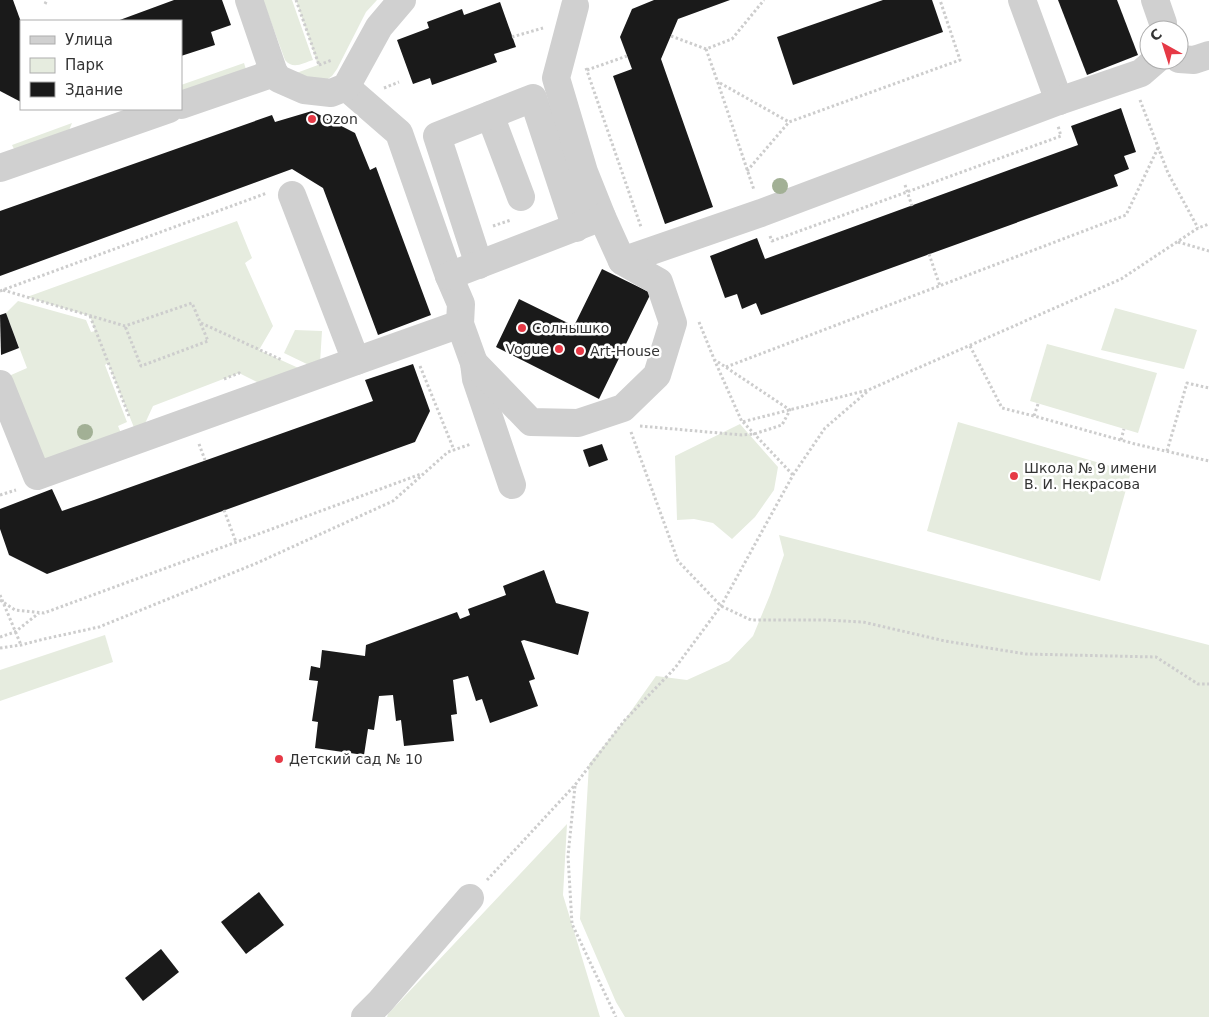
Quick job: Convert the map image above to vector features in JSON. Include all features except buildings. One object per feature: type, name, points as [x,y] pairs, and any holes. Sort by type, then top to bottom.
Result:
[{"type":"street","points":[[249,0],[274,73],[279,79],[304,90],[331,93],[346,87],[379,27],[402,0]]},
{"type":"street","points":[[1022,0],[1059,101]]},
{"type":"street","points":[[1155,0],[1162,20]]},
{"type":"street","points":[[474,363],[531,422],[578,423],[623,408],[657,375],[673,323],[659,282],[622,261],[584,172],[556,78],[570,2]]},
{"type":"street","points":[[1189,60],[1209,55]]},
{"type":"street","points":[[622,261],[761,213],[1059,101],[1141,73],[1144,70]]},
{"type":"street","points":[[182,104],[274,73]]},
{"type":"street","points":[[346,87],[399,133],[449,276],[461,304],[460,324],[474,363],[476,379],[512,485]]},
{"type":"street","points":[[479,265],[437,136],[533,98],[576,228]]},
{"type":"street","points":[[0,168],[166,110]]},
{"type":"street","points":[[490,115],[520,196]]},
{"type":"street","points":[[292,194],[356,361]]},
{"type":"street","points":[[449,276],[602,217]]},
{"type":"street","points":[[0,384],[38,476],[460,324]]},
{"type":"street","points":[[365,1017],[470,898]]},
{"type":"path","points":[[296,0],[319,65],[336,59]]},
{"type":"path","points":[[671,36],[706,49],[732,39],[764,0]]},
{"type":"path","points":[[747,171],[789,122],[960,60],[940,0]]},
{"type":"path","points":[[512,37],[547,26]]},
{"type":"path","points":[[706,49],[761,213]]},
{"type":"path","points":[[587,70],[627,56]]},
{"type":"path","points":[[584,62],[649,252]]},
{"type":"path","points":[[1131,76],[1168,173],[1198,228]]},
{"type":"path","points":[[718,83],[789,122]]},
{"type":"path","points":[[726,367],[1126,215],[1158,148]]},
{"type":"path","points":[[1,290],[288,185],[292,194]]},
{"type":"path","points":[[742,422],[868,390],[1121,279],[1198,228],[1209,224]]},
{"type":"path","points":[[1178,242],[1209,252]]},
{"type":"path","points":[[929,254],[940,286]]},
{"type":"path","points":[[1,290],[125,326],[192,303],[208,341],[141,366],[125,326]]},
{"type":"path","points":[[696,314],[742,422],[793,475]]},
{"type":"path","points":[[90,316],[138,440]]},
{"type":"path","points":[[200,323],[315,376]]},
{"type":"path","points":[[970,346],[1002,408],[1209,461]]},
{"type":"path","points":[[714,359],[790,410]]},
{"type":"path","points":[[418,360],[454,450]]},
{"type":"path","points":[[1167,451],[1187,383],[1209,388]]},
{"type":"path","points":[[470,898],[575,785],[624,721],[676,668],[721,606],[793,475],[825,428],[868,390]]},
{"type":"path","points":[[1034,416],[1038,404]]},
{"type":"path","points":[[636,425],[742,435],[754,434],[782,426],[790,410]]},
{"type":"path","points":[[599,416],[629,424],[678,561],[721,606],[751,620],[863,622],[945,640],[1026,654],[1156,657],[1198,684],[1209,684]]},
{"type":"path","points":[[1121,440],[1124,429]]},
{"type":"path","points":[[0,648],[100,627],[257,564],[392,501],[448,452],[495,435]]},
{"type":"path","points":[[1,600],[15,610],[44,613],[425,472]]},
{"type":"path","points":[[224,510],[236,542]]},
{"type":"path","points":[[0,595],[21,645]]},
{"type":"path","points":[[0,637],[15,632],[40,613]]},
{"type":"path","points":[[575,785],[568,856],[572,924],[616,1017]]},
{"type":"green space","points":[[263,0],[292,0],[313,60],[291,65],[285,60]]},
{"type":"green space","points":[[296,0],[377,0],[366,12],[337,69],[325,81],[291,75],[318,65]]},
{"type":"green space","points":[[244,63],[248,76],[182,100],[182,85]]},
{"type":"green space","points":[[72,123],[64,143],[16,153],[12,145]]},
{"type":"green space","points":[[237,221],[252,258],[245,263],[273,326],[259,350],[305,371],[265,386],[239,373],[153,406],[142,430],[135,430],[108,363],[105,365],[127,422],[118,426],[123,438],[42,461],[2,379],[27,368],[6,313],[18,301],[86,320],[91,332],[95,331],[90,316],[27,297]]},
{"type":"green space","points":[[1115,308],[1197,330],[1184,369],[1101,350]]},
{"type":"green space","points":[[295,330],[322,331],[320,363],[311,366],[284,353]]},
{"type":"green space","points":[[1047,344],[1157,373],[1138,433],[1030,401]]},
{"type":"green space","points":[[958,422],[1131,472],[1100,581],[927,531]]},
{"type":"green space","points":[[740,424],[778,467],[774,490],[755,517],[732,539],[713,523],[694,519],[677,520],[675,456]]},
{"type":"green space","points":[[779,535],[1209,645],[1209,1017],[625,1017],[616,1002],[580,919],[589,764],[624,721],[656,676],[687,680],[729,661],[753,636],[784,555]]},
{"type":"green space","points":[[105,635],[113,662],[0,701],[0,670]]},
{"type":"green space","points":[[567,824],[563,895],[600,1017],[387,1017],[388,1014]]},
{"type":"place","name":"Ozon","points":[[312,119]]},
{"type":"place","name":"Солнышко","points":[[522,328]]},
{"type":"place","name":"Vogue","points":[[559,349]]},
{"type":"place","name":"Art-House","points":[[580,351]]},
{"type":"place","name":"Школа № 9 имени В. И. Некрасова","points":[[1014,476]]},
{"type":"place","name":"Детский сад № 10","points":[[279,759]]}]
